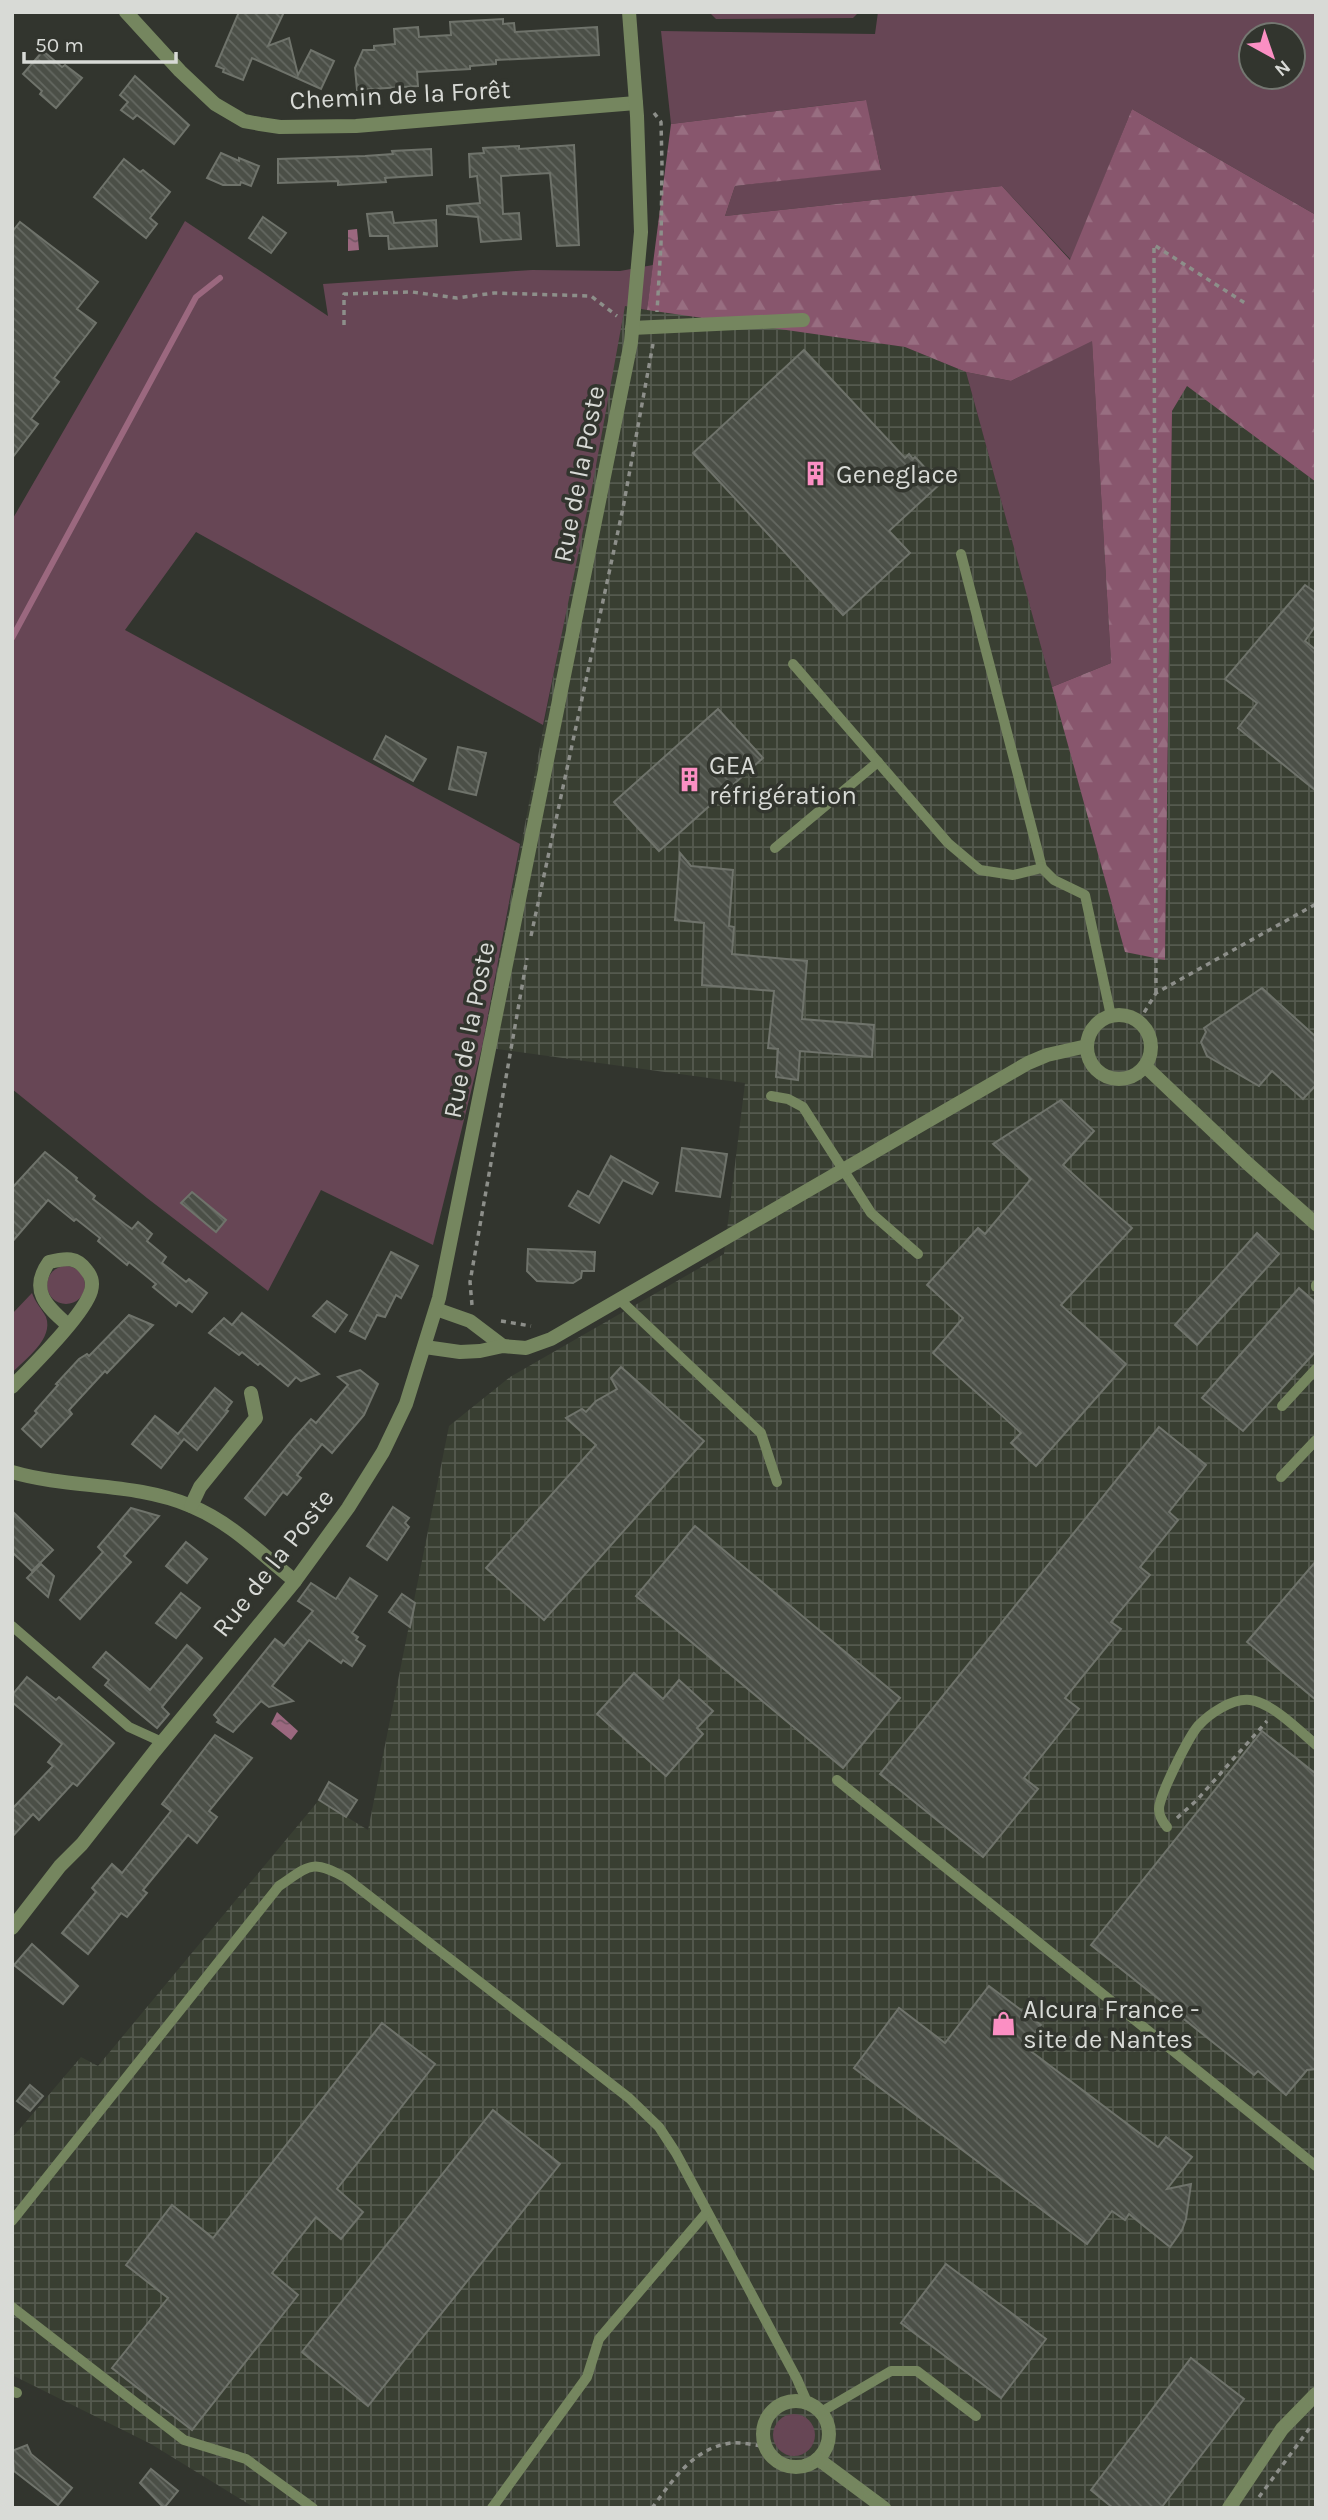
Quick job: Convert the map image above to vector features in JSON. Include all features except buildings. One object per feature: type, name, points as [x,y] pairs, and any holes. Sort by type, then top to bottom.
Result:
[{"type":"street","name":"Chemin de la Forêt","points":[[126,12],[180,71],[215,104],[244,121],[260,124],[281,127],[356,126],[636,103]]},
{"type":"street","name":"Rue de la Poste","points":[[12,1928],[295,1581],[341,1518],[383,1452],[406,1404],[425,1348],[436,1309],[531,844],[632,328],[641,232],[629,12]]},
{"type":"street","points":[[632,328],[803,320]]},
{"type":"street","points":[[1111,1016],[1130,1016],[1139,1021],[1150,1038],[1151,1047],[1145,1066],[1128,1077],[1109,1077],[1093,1065],[1087,1046],[1094,1027],[1101,1020],[1111,1016]]},
{"type":"street","points":[[425,1348],[460,1352],[503,1346],[526,1348],[539,1345],[1028,1063],[1047,1055],[1087,1046]]},
{"type":"street","points":[[1145,1066],[1240,1157],[1316,1224]]},
{"type":"street","points":[[12,1387],[68,1325],[87,1302],[92,1288],[91,1276],[82,1263],[67,1258],[49,1262],[40,1275],[39,1284],[40,1293],[52,1312],[68,1325]]},
{"type":"street","points":[[436,1309],[470,1321],[503,1346]]},
{"type":"street","points":[[191,1506],[200,1487],[256,1418],[251,1393]]},
{"type":"street","points":[[12,1472],[66,1484],[154,1494],[191,1506],[239,1532],[295,1581]]},
{"type":"street","points":[[1228,2508],[1282,2429],[1316,2394]]},
{"type":"street","points":[[785,2402],[807,2402],[821,2413],[829,2427],[829,2439],[818,2459],[809,2465],[788,2466],[778,2462],[764,2446],[762,2435],[768,2415],[785,2402]]},
{"type":"street","points":[[818,2459],[884,2508]]},
{"type":"lane","points":[[961,554],[1042,868],[1055,880],[1085,895],[1111,1016]]},
{"type":"lane","points":[[793,664],[948,843],[980,870],[1013,874],[1042,868]]},
{"type":"lane","points":[[775,848],[878,762]]},
{"type":"lane","points":[[771,1096],[788,1099],[803,1107],[871,1213],[918,1254]]},
{"type":"lane","points":[[620,1300],[761,1433],[777,1482]]},
{"type":"lane","points":[[1282,1406],[1316,1369]]},
{"type":"lane","points":[[1281,1477],[1316,1440]]},
{"type":"lane","points":[[12,1626],[130,1727],[162,1742]]},
{"type":"lane","points":[[1167,1827],[1161,1820],[1159,1804],[1197,1727],[1211,1714],[1250,1700],[1275,1712],[1316,1745]]},
{"type":"lane","points":[[837,1780],[1316,2166]]},
{"type":"lane","points":[[12,2221],[279,1886],[307,1867],[323,1866],[346,1878],[629,2098],[659,2127],[676,2153],[807,2402]]},
{"type":"lane","points":[[492,2508],[587,2377],[599,2339],[707,2213]]},
{"type":"lane","points":[[12,2307],[184,2440],[246,2459],[313,2508]]},
{"type":"lane","points":[[821,2413],[891,2371],[917,2371],[976,2416]]},
{"type":"path","points":[[529,945],[622,509],[656,327],[661,244],[661,122]]},
{"type":"path","points":[[1156,993],[1154,245],[1248,305]]},
{"type":"path","points":[[344,326],[344,294],[412,292],[457,298],[494,293],[591,296],[632,328]]},
{"type":"path","points":[[1139,1021],[1156,993],[1316,904]]},
{"type":"path","points":[[470,1282],[527,958]]},
{"type":"path","points":[[472,1302],[481,1311]]},
{"type":"path","points":[[497,1320],[524,1326],[540,1326]]},
{"type":"path","points":[[1167,1827],[1197,1800],[1275,1712]]},
{"type":"path","points":[[1259,2497],[1316,2420]]},
{"type":"path","points":[[652,2508],[685,2465],[705,2452],[731,2443],[764,2446]]},
{"type":"shaded area","points":[[709,12],[859,12],[853,18],[716,19]]},
{"type":"shaded area","points":[[878,12],[1316,12],[1316,215],[1132,109],[1071,260],[1002,186],[725,216],[735,186],[881,169],[865,100],[671,124],[661,31],[875,34]]},
{"type":"shaded area","points":[[185,221],[328,316],[323,284],[532,270],[620,271],[653,265],[647,310],[625,306],[593,482],[543,725],[196,532],[125,630],[520,844],[482,1047],[433,1245],[321,1190],[268,1291],[12,1089],[12,520]]},
{"type":"shaded area","points":[[625,305],[905,347],[966,372],[1125,952],[1165,959],[1172,411],[1187,385],[1316,482],[1316,2508],[255,2508],[151,2444],[12,2375],[12,2138],[81,2057],[98,2066],[319,1800],[368,1830],[449,1426],[510,1377],[724,1254],[745,1083],[482,1047]]},
{"type":"shaded area","points":[[1092,340],[1111,663],[1052,687],[966,372],[1011,381]]},
{"type":"shaded area","points":[[66,1266],[80,1271],[85,1285],[80,1299],[66,1304],[52,1299],[47,1285],[52,1271]]},
{"type":"shaded area","points":[[32,1293],[46,1317],[46,1333],[37,1348],[12,1373],[12,1314]]},
{"type":"shaded area","points":[[794,2414],[808,2421],[815,2435],[808,2449],[794,2456],[780,2449],[773,2435],[780,2421]]},
{"type":"green space","points":[[866,100],[881,170],[735,186],[725,216],[1002,186],[1070,260],[1132,109],[1316,215],[1316,482],[1187,386],[1172,411],[1165,960],[1125,952],[1052,687],[1111,663],[1092,341],[1011,381],[966,372],[905,347],[647,310],[671,124]]},
{"type":"water","points":[[357,229],[359,250],[348,251],[348,230]]},
{"type":"water","points":[[277,1712],[298,1731],[291,1740],[271,1724]]},
{"type":"waterway","points":[[12,638],[196,297],[220,278]]},
{"type":"place","name":"Geneglace","points":[[816,474]]},
{"type":"place","name":"GEA réfrigération","points":[[689,780]]},
{"type":"place","name":"Alcura France - site de Nantes","points":[[1003,2024]]}]
